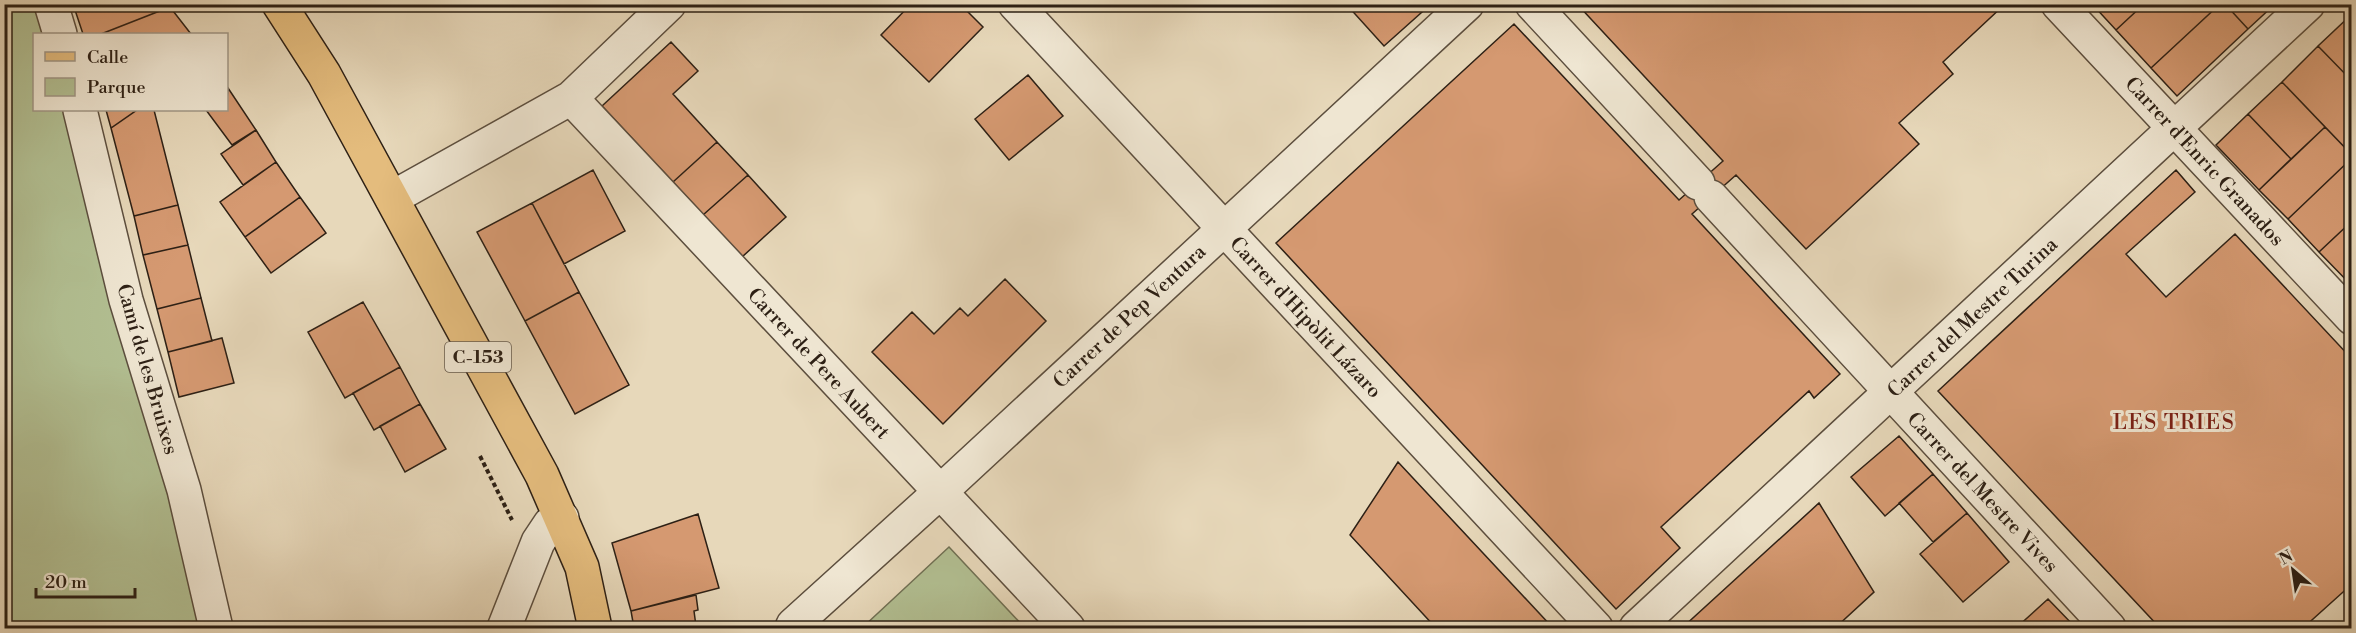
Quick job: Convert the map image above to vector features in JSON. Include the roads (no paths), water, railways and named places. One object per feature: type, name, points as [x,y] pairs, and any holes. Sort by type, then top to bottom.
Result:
[{"type":"main road","name":"C-153","points":[[279,4],[324,74],[542,475],[582,567],[595,628]]},
{"type":"street","points":[[51,4],[60,33]]},
{"type":"street","points":[[392,198],[571,98],[669,4]]},
{"type":"street","name":"Carrer d'Hipòlit Lázaro","points":[[1015,4],[1596,628]]},
{"type":"street","name":"Carrer de Pep Ventura","points":[[792,628],[1467,4]]},
{"type":"street","name":"Carrer del Mestre Vives","points":[[1532,4],[2109,628]]},
{"type":"street","name":"Carrer d'Enric Granados","points":[[2058,4],[2352,318]]},
{"type":"street","name":"Carrer del Mestre Turina","points":[[1635,628],[2308,4]]},
{"type":"street","name":"Carrer de Pere Aubert","points":[[571,98],[1068,628]]},
{"type":"street","name":"Camí de les Bruixes","points":[[80,111],[126,300],[184,490],[216,628]]},
{"type":"street","points":[[504,628],[538,542],[550,524],[562,518]]},
{"type":"district","name":"LES TRIES","points":[[2174,422]]}]
